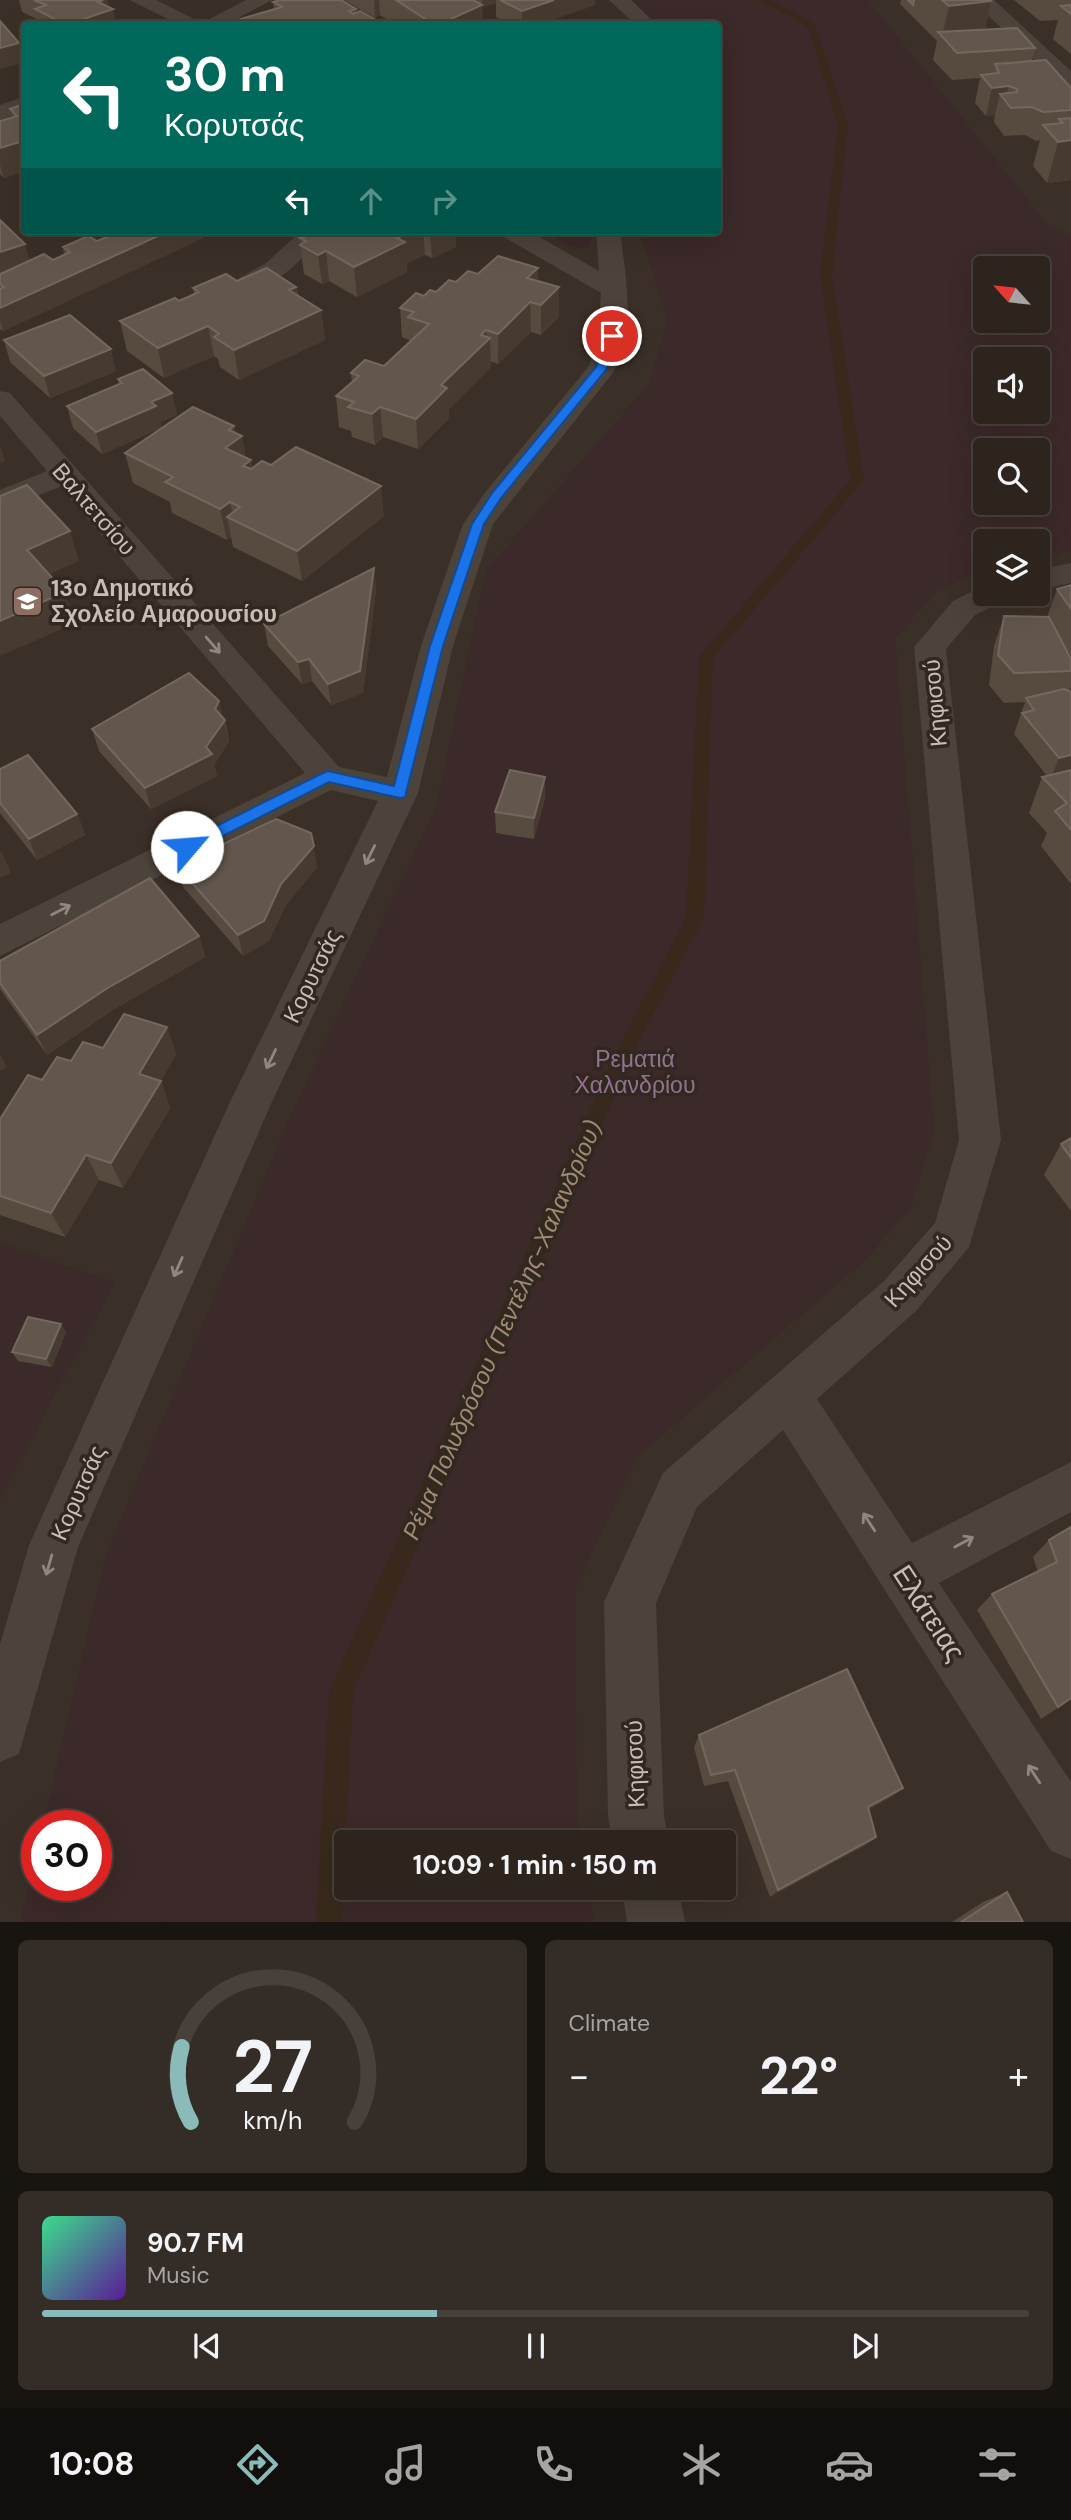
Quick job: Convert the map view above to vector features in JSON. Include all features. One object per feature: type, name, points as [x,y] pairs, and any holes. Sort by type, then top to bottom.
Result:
[{"type":"street","points":[[141,0],[186,21]]},
{"type":"street","points":[[218,21],[262,0]]},
{"type":"street","points":[[620,0],[643,21]]},
{"type":"street","points":[[982,0],[1071,82]]},
{"type":"street","points":[[0,113],[21,105]]},
{"type":"street","points":[[200,307],[268,276],[285,264],[310,235]]},
{"type":"street","points":[[518,235],[614,290]]},
{"type":"street","name":"Κορυτσάς","points":[[0,1735],[54,1545],[250,1104],[400,793],[436,646],[478,524],[497,496],[602,368],[612,336],[614,290],[608,235]]},
{"type":"street","name":"Βαλτετσίου","points":[[0,399],[328,777]]},
{"type":"street","points":[[0,500],[64,475]]},
{"type":"street","points":[[1050,577],[1071,573]]},
{"type":"street","name":"Κηφισού","points":[[639,1830],[630,1602],[680,1490],[900,1297],[954,1233],[980,1140],[930,647],[964,608],[973,604]]},
{"type":"street","points":[[0,941],[328,777],[400,793]]},
{"type":"street","name":"Ελάτειας","points":[[787,1395],[1071,1831]]},
{"type":"street","points":[[904,1574],[1071,1486]]},
{"type":"street","points":[[652,1900],[656,1922]]},
{"type":"green space","name":"Ρεματιά Χαλανδρίου","points":[[631,0],[868,0],[1048,225],[1071,237],[1071,551],[1050,554],[1050,529],[973,529],[973,574],[937,592],[895,638],[934,1130],[910,1209],[862,1263],[637,1457],[575,1589],[579,1830],[334,1830],[334,1900],[590,1900],[594,1921],[20,1922],[25,1901],[112,1901],[112,1810],[46,1810],[106,1555],[291,1115],[436,808],[486,570],[650,383],[667,319],[640,235],[721,235],[721,21],[650,21]]},
{"type":"green space","points":[[555,235],[593,235],[589,247],[576,249],[555,238]]},
{"type":"green space","points":[[0,1243],[115,1282],[0,1498]]},
{"type":"building","points":[[34,0],[103,0],[98,2],[113,9],[78,21],[58,21],[35,9],[46,5]]},
{"type":"building","points":[[341,0],[356,9],[349,11],[353,14],[360,11],[378,21],[237,20],[282,7],[273,2]]},
{"type":"building","points":[[396,0],[473,0],[482,5],[447,21],[428,21]]},
{"type":"building","points":[[500,0],[554,0],[522,11]]},
{"type":"building","points":[[942,0],[990,0],[991,1],[949,6]]},
{"type":"building","points":[[1071,5],[1071,14],[1061,6]]},
{"type":"building","points":[[0,21],[19,43],[0,48]]},
{"type":"building","points":[[1017,28],[1035,48],[957,53],[938,32]]},
{"type":"building","points":[[1046,60],[1071,88],[1071,110],[1043,112],[1032,107],[1011,108],[1000,94],[1017,92],[1017,89],[1009,86],[992,88],[981,75],[999,73],[995,64]]},
{"type":"building","points":[[21,105],[21,142],[0,148],[0,121],[17,116],[10,109]]},
{"type":"building","points":[[1071,118],[1071,140],[1058,142],[1043,125],[1063,123],[1059,119]]},
{"type":"building","points":[[0,220],[25,244],[0,252]]},
{"type":"building","points":[[112,235],[160,235],[0,308],[0,289],[4,287],[0,284],[0,274],[44,254],[53,260],[70,252],[63,247],[88,236],[97,241]]},
{"type":"building","points":[[309,235],[403,235],[397,238],[405,242],[354,267],[326,251],[318,255],[300,245],[306,241],[300,238]]},
{"type":"building","points":[[498,256],[538,268],[527,278],[559,287],[541,305],[530,302],[498,334],[486,330],[481,335],[490,338],[441,385],[447,388],[416,419],[380,407],[372,414],[348,407],[354,402],[336,396],[359,376],[351,373],[365,360],[384,366],[429,324],[408,317],[414,312],[400,308],[416,293],[424,296],[430,290],[436,292],[449,280],[456,282],[468,271],[478,274]]},
{"type":"building","points":[[267,268],[296,287],[289,290],[321,310],[234,350],[214,337],[219,334],[208,326],[158,348],[120,321],[175,298],[179,301],[199,292],[193,288],[226,274],[237,281]]},
{"type":"building","points":[[70,315],[111,349],[44,376],[4,340]]},
{"type":"building","points":[[143,369],[172,393],[151,402],[156,406],[96,432],[67,406],[122,383],[118,379]]},
{"type":"building","points":[[193,407],[234,426],[229,430],[242,436],[225,448],[251,460],[243,466],[251,469],[262,461],[271,465],[296,447],[381,486],[297,551],[227,517],[240,507],[230,502],[220,509],[165,482],[173,477],[125,453]]},
{"type":"building","points":[[27,485],[70,531],[27,550],[65,592],[0,621],[0,496]]},
{"type":"building","points":[[374,568],[360,671],[328,684],[309,659],[298,662],[264,624]]},
{"type":"building","points":[[1071,585],[1071,609],[1057,589]]},
{"type":"building","points":[[1004,616],[1049,617],[1071,659],[1071,671],[1014,673],[998,655]]},
{"type":"building","points":[[189,673],[219,701],[215,709],[225,720],[206,747],[212,754],[145,788],[92,729]]},
{"type":"building","points":[[1064,689],[1071,692],[1071,755],[1059,758],[1022,713],[1034,710],[1026,698]]},
{"type":"building","points":[[28,755],[77,814],[29,839],[0,803],[0,769]]},
{"type":"building","points":[[510,770],[545,777],[534,818],[495,812]]},
{"type":"building","points":[[1071,770],[1071,830],[1055,811],[1067,803],[1042,777]]},
{"type":"building","points":[[276,819],[311,833],[314,846],[281,884],[264,921],[238,935],[177,866]]},
{"type":"building","points":[[150,878],[199,936],[106,989],[37,1035],[0,983],[0,961]]},
{"type":"building","points":[[124,1014],[167,1027],[139,1074],[161,1081],[111,1163],[86,1155],[51,1213],[0,1196],[0,1119],[28,1075],[42,1080],[57,1057],[71,1061],[83,1042],[103,1048]]},
{"type":"building","points":[[1071,1138],[1071,1158],[1061,1144]]},
{"type":"building","points":[[28,1317],[61,1324],[46,1359],[12,1352]]},
{"type":"building","points":[[1071,1527],[1071,1698],[1058,1707],[992,1594],[1057,1562],[1049,1540]]},
{"type":"building","points":[[847,1669],[903,1788],[868,1807],[876,1837],[778,1890],[735,1770],[711,1775],[699,1735]]},
{"type":"building","points":[[1007,1892],[1023,1922],[961,1922]]},
{"type":"waterway","name":"Ρέμα Πολυδρόσου (Πεντέλης-Χαλανδρίου)","points":[[329,1922],[341,1691],[632,1038],[695,918],[706,657],[857,480],[826,274],[843,125],[812,26],[763,0]]},
{"type":"place","name":"13ο Δημοτικό Σχολείο Αμαρουσίου","points":[[28,601]]},
{"type":"route","points":[[187,847],[328,777],[400,793],[436,646],[478,524],[497,496],[602,368],[612,336]]}]
